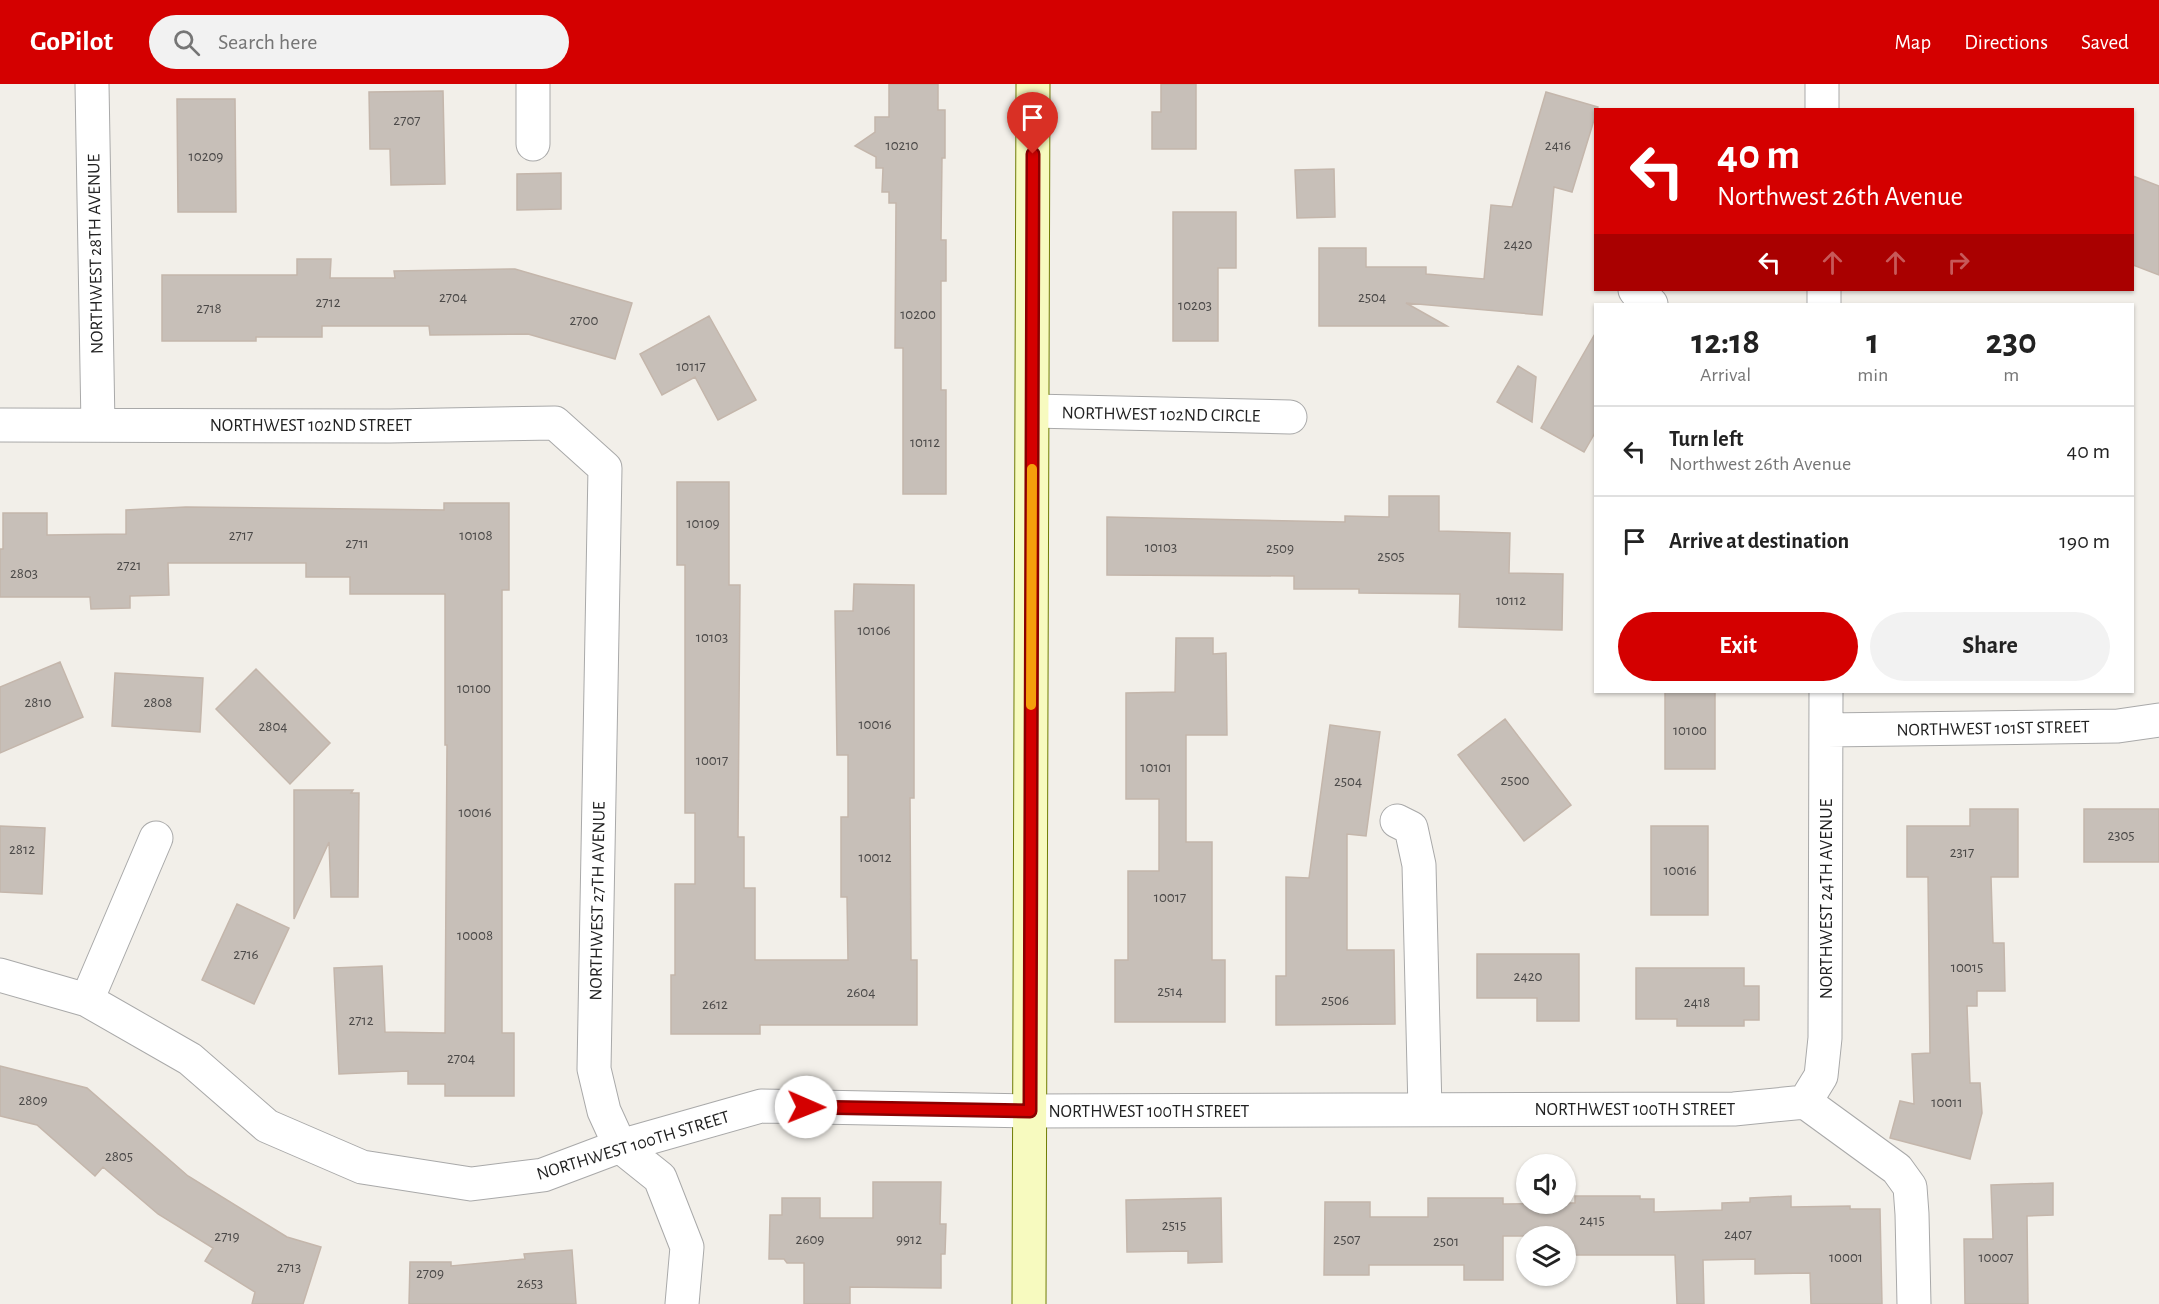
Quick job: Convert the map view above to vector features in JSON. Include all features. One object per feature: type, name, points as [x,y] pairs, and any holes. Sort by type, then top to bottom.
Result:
[{"type":"street","name":"NORTHWEST 28TH AVENUE","points":[[92,84],[98,425]]},
{"type":"street","points":[[533,84],[534,144]]},
{"type":"street","points":[[1029,1304],[1033,84]]},
{"type":"street","points":[[1822,84],[1822,108]]},
{"type":"street","points":[[1636,291],[1650,303]]},
{"type":"street","name":"NORTHWEST 102ND CIRCLE","points":[[1033,411],[1290,417]]},
{"type":"street","name":"NORTHWEST 102ND STREET","points":[[0,425],[390,426],[555,423],[605,468]]},
{"type":"street","name":"NORTHWEST 27TH AVENUE","points":[[605,468],[594,1069],[604,1111],[620,1146],[660,1178],[687,1247],[682,1304]]},
{"type":"street","name":"NORTHWEST 24TH AVENUE","points":[[1804,1102],[1821,1076],[1825,1038],[1826,693]]},
{"type":"street","name":"NORTHWEST 101ST STREET","points":[[1827,730],[2118,726],[2159,720]]},
{"type":"street","points":[[1397,821],[1411,828],[1419,865],[1425,1110]]},
{"type":"street","points":[[87,1000],[156,838]]},
{"type":"street","name":"NORTHWEST 100TH STREET","points":[[0,975],[87,1000],[190,1059],[267,1126],[362,1167],[471,1184],[543,1175],[620,1146],[761,1106],[1030,1111],[1734,1109],[1804,1102]]},
{"type":"street","points":[[1804,1102],[1897,1168],[1910,1187],[1914,1304]]},
{"type":"building","points":[[889,84],[938,84],[938,110],[945,110],[941,240],[946,240],[946,281],[941,281],[941,390],[946,390],[946,494],[903,494],[903,348],[895,348],[896,203],[889,203],[889,192],[882,192],[883,168],[876,168],[876,157],[855,146],[875,132],[875,117],[889,117]]},
{"type":"building","points":[[1161,84],[1196,84],[1196,149],[1152,149],[1152,112],[1161,112]]},
{"type":"building","points":[[443,91],[445,184],[391,185],[390,149],[370,149],[369,92]]},
{"type":"building","points":[[1546,92],[1598,107],[1594,108],[1594,120],[1572,192],[1554,187],[1542,315],[1406,303],[1447,326],[1319,326],[1319,248],[1366,248],[1366,267],[1426,267],[1426,274],[1484,279],[1491,205],[1512,207]]},
{"type":"building","points":[[177,99],[235,99],[236,212],[178,212]]},
{"type":"building","points":[[1334,169],[1335,217],[1297,218],[1295,170]]},
{"type":"building","points":[[561,173],[561,209],[517,210],[517,174]]},
{"type":"building","points":[[2134,176],[2159,186],[2159,275],[2134,265]]},
{"type":"building","points":[[1173,212],[1236,212],[1236,268],[1218,268],[1218,341],[1173,341]]},
{"type":"building","points":[[297,259],[331,259],[330,278],[395,278],[394,271],[515,269],[632,303],[615,359],[528,334],[430,335],[429,326],[322,326],[322,337],[256,337],[256,341],[162,341],[162,275],[297,275]]},
{"type":"building","points":[[709,316],[756,400],[718,420],[695,377],[662,395],[640,354]]},
{"type":"building","points":[[1594,335],[1594,434],[1584,452],[1541,428]]},
{"type":"building","points":[[1518,366],[1536,377],[1532,422],[1497,402]]},
{"type":"building","points":[[677,482],[729,482],[729,585],[740,585],[738,837],[744,837],[744,888],[755,888],[755,960],[848,960],[847,897],[841,897],[841,817],[848,817],[848,755],[837,755],[835,611],[853,611],[854,584],[914,585],[914,798],[910,798],[911,960],[917,960],[917,1025],[760,1025],[760,1034],[671,1034],[671,975],[675,975],[675,884],[695,884],[695,813],[685,813],[685,565],[677,565]]},
{"type":"building","points":[[1389,496],[1439,496],[1439,531],[1510,533],[1509,573],[1563,574],[1562,630],[1459,627],[1460,594],[1359,593],[1359,589],[1294,589],[1294,576],[1107,575],[1107,517],[1345,522],[1345,516],[1389,517]]},
{"type":"building","points":[[444,503],[509,503],[509,590],[502,590],[502,1033],[514,1033],[514,1096],[445,1096],[445,1084],[408,1084],[408,1071],[339,1074],[334,968],[382,966],[385,1032],[445,1033],[447,745],[445,745],[445,594],[350,594],[350,577],[306,577],[306,563],[168,563],[169,595],[130,596],[130,608],[91,609],[90,597],[0,597],[3,513],[47,513],[47,535],[126,534],[126,510],[186,507],[444,510]]},
{"type":"building","points":[[1176,638],[1213,638],[1213,654],[1226,653],[1227,735],[1186,735],[1186,842],[1212,842],[1212,960],[1225,960],[1225,1022],[1115,1022],[1115,960],[1128,960],[1128,871],[1159,871],[1159,799],[1126,799],[1126,693],[1175,692]]},
{"type":"building","points":[[60,662],[83,717],[0,753],[0,687]]},
{"type":"building","points":[[256,669],[330,743],[290,784],[216,709]]},
{"type":"building","points":[[115,673],[203,678],[200,732],[112,726]]},
{"type":"building","points":[[1665,693],[1715,693],[1715,769],[1665,769]]},
{"type":"building","points":[[1505,719],[1571,805],[1524,841],[1458,755]]},
{"type":"building","points":[[1330,725],[1380,732],[1366,836],[1347,834],[1347,950],[1394,950],[1395,1024],[1276,1025],[1276,976],[1286,976],[1286,877],[1309,878]]},
{"type":"building","points":[[294,790],[353,790],[351,793],[359,793],[358,897],[331,897],[329,842],[294,919]]},
{"type":"building","points":[[1970,809],[2018,809],[2018,877],[1991,877],[1993,943],[2004,943],[2005,991],[1977,991],[1977,1006],[1967,1006],[1970,1083],[1980,1083],[1982,1113],[1970,1159],[1890,1138],[1900,1101],[1914,1104],[1912,1054],[1930,1053],[1928,877],[1907,877],[1907,826],[1970,826]]},
{"type":"building","points":[[2084,809],[2159,809],[2159,862],[2084,862]]},
{"type":"building","points":[[0,826],[45,828],[42,894],[0,892]]},
{"type":"building","points":[[1651,826],[1708,826],[1708,915],[1651,915]]},
{"type":"building","points":[[237,904],[289,928],[254,1004],[202,980]]},
{"type":"building","points":[[1477,954],[1579,954],[1579,1021],[1537,1021],[1537,998],[1477,998]]},
{"type":"building","points":[[1636,968],[1744,968],[1744,986],[1759,986],[1759,1020],[1744,1020],[1744,1026],[1677,1026],[1677,1019],[1636,1019]]},
{"type":"building","points":[[0,1066],[87,1088],[188,1176],[287,1237],[321,1247],[303,1304],[252,1304],[255,1292],[205,1261],[213,1248],[158,1214],[103,1167],[95,1176],[37,1125],[0,1116]]},
{"type":"building","points":[[873,1182],[941,1182],[940,1224],[946,1224],[945,1254],[941,1254],[941,1288],[850,1287],[850,1304],[804,1304],[804,1263],[787,1263],[784,1259],[769,1259],[770,1215],[782,1215],[782,1198],[820,1198],[820,1218],[873,1218]]},
{"type":"building","points":[[2053,1183],[2053,1215],[2027,1216],[2028,1304],[1965,1304],[1964,1239],[1993,1239],[1991,1185]]},
{"type":"building","points":[[1576,1196],[1640,1196],[1640,1199],[1654,1199],[1654,1212],[1722,1210],[1722,1203],[1750,1202],[1750,1198],[1791,1196],[1791,1207],[1850,1206],[1850,1209],[1880,1209],[1882,1304],[1811,1304],[1810,1273],[1755,1274],[1755,1259],[1703,1260],[1704,1304],[1677,1304],[1675,1255],[1576,1255],[1576,1226],[1516,1226],[1516,1236],[1503,1236],[1503,1280],[1464,1280],[1464,1265],[1369,1265],[1369,1275],[1324,1275],[1325,1202],[1370,1202],[1370,1217],[1428,1217],[1428,1198],[1503,1198],[1503,1204],[1516,1204],[1516,1214],[1576,1214]]},
{"type":"building","points":[[1221,1198],[1222,1262],[1188,1263],[1188,1251],[1127,1252],[1126,1200]]},
{"type":"building","points":[[572,1250],[576,1304],[409,1304],[410,1262],[451,1262],[451,1266],[525,1259],[524,1254]]},
{"type":"slow traffic","points":[[1031,705],[1032,469]]},
{"type":"route","points":[[806,1107],[1030,1111],[1033,154]]}]
